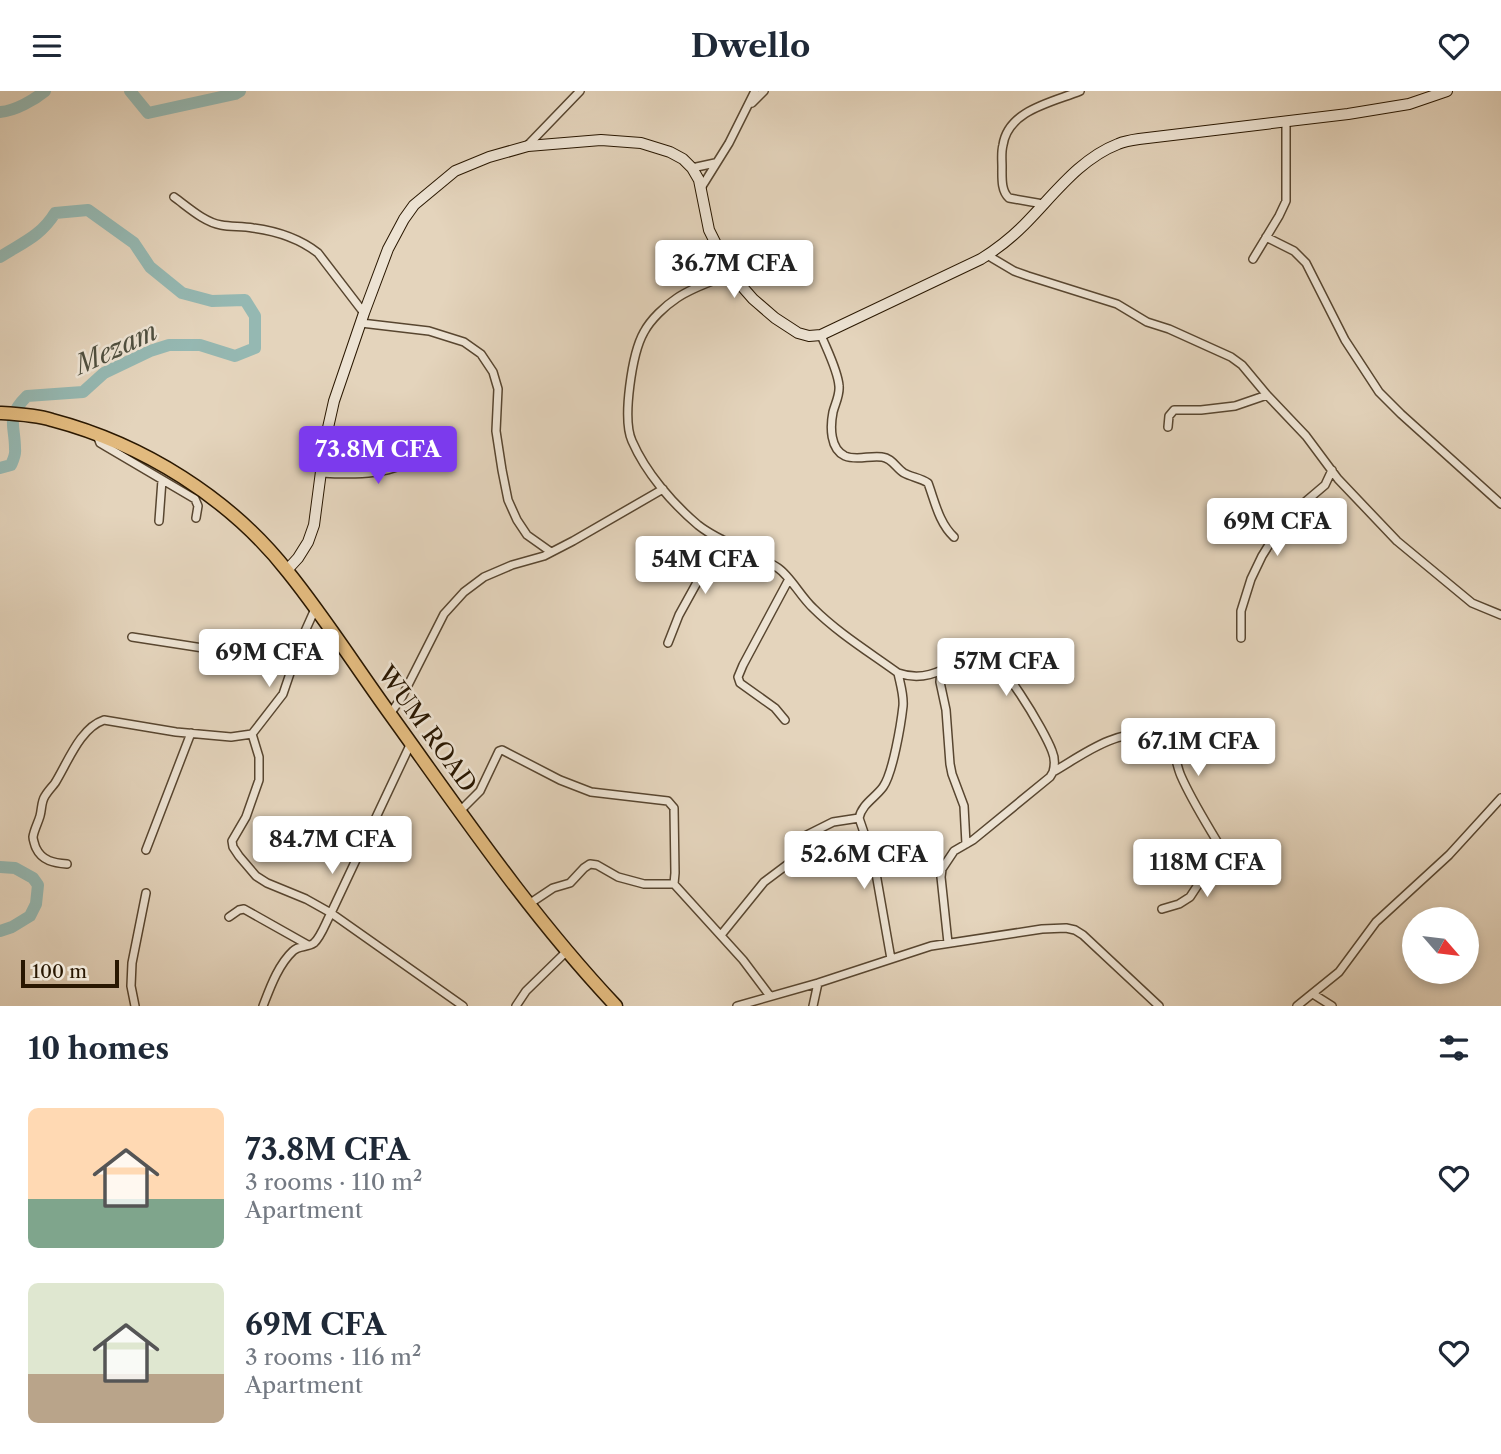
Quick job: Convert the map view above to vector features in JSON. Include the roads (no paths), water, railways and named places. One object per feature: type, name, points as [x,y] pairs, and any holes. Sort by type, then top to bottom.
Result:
[{"type":"highway","name":"WUM ROAD","points":[[6,414],[50,419],[136,451],[201,490],[257,537],[316,608],[510,881],[567,951],[617,1006]]},
{"type":"street","points":[[526,147],[580,91]]},
{"type":"street","points":[[700,188],[729,143],[755,91]]},
{"type":"street","points":[[748,107],[764,91]]},
{"type":"street","points":[[1043,204],[1005,196],[1002,184],[1003,143],[1007,132],[1021,116],[1080,91]]},
{"type":"street","points":[[287,570],[308,542],[314,525],[325,441],[334,401],[388,249],[414,205],[455,171],[489,156],[526,147],[601,140],[641,143],[683,159],[699,180],[709,230],[731,274],[753,299],[775,318],[798,333],[809,336],[821,335],[988,255],[1024,225],[1081,167],[1119,143],[1348,114],[1409,104],[1447,91]]},
{"type":"street","points":[[1253,258],[1286,201],[1286,122]]},
{"type":"street","points":[[692,168],[715,163]]},
{"type":"street","points":[[174,197],[200,216],[219,225],[253,228],[278,234],[310,247],[318,253],[362,318],[429,331],[464,342],[481,354],[493,372],[498,389],[496,431],[508,500],[527,535],[551,552]]},
{"type":"street","points":[[1266,237],[1294,251],[1306,263],[1345,340],[1379,392],[1501,504]]},
{"type":"street","points":[[988,255],[1028,277],[1117,304],[1147,322],[1231,357],[1242,365],[1306,436],[1342,483],[1397,541],[1472,603],[1501,615]]},
{"type":"street","points":[[731,274],[678,297],[655,317],[643,332],[634,359],[628,410],[631,439],[647,467],[663,489],[698,524],[721,540],[780,569],[811,607],[829,624],[898,673],[919,677],[937,672],[977,652],[991,658],[1012,683],[1037,721],[1052,750],[1054,772]]},
{"type":"street","points":[[821,335],[839,383],[831,426],[836,448],[847,457],[857,459],[887,458],[903,473],[928,484],[942,522],[954,537]]},
{"type":"street","points":[[1168,427],[1169,416],[1174,410],[1236,406],[1267,395]]},
{"type":"street","points":[[96,434],[100,443],[195,499],[198,506],[196,518]]},
{"type":"street","points":[[321,473],[351,475],[373,472],[411,463],[422,453]]},
{"type":"street","points":[[1325,485],[1332,470]]},
{"type":"street","points":[[159,521],[162,480]]},
{"type":"street","points":[[1241,638],[1241,611],[1251,579],[1285,519],[1325,485],[1342,483]]},
{"type":"street","points":[[390,715],[444,614],[484,577],[551,552],[663,489]]},
{"type":"street","points":[[668,643],[679,615],[721,540]]},
{"type":"street","points":[[785,720],[775,708],[740,683],[738,677],[789,579]]},
{"type":"street","points":[[67,865],[50,862],[40,855],[33,837],[44,797],[88,729],[104,720],[176,732],[231,737],[252,734],[283,694],[293,662],[316,608]]},
{"type":"street","points":[[132,637],[293,662]]},
{"type":"street","points":[[937,672],[946,710],[950,770],[964,807],[966,844]]},
{"type":"street","points":[[891,959],[874,862],[859,817],[864,806],[884,785],[892,762],[903,704],[898,673]]},
{"type":"street","points":[[146,850],[191,733]]},
{"type":"street","points":[[948,943],[940,877],[946,860],[954,851],[1020,803],[1054,772],[1103,743],[1141,733],[1157,735],[1168,741],[1181,776],[1219,851],[1190,897],[1180,904],[1162,909]]},
{"type":"street","points":[[252,734],[259,757],[259,780],[246,817],[232,842],[233,847],[256,876],[331,913],[463,1006]]},
{"type":"street","points":[[263,1006],[282,967],[295,948],[313,943],[317,938],[411,742]]},
{"type":"street","points":[[460,811],[480,791],[499,751],[502,750],[560,780],[591,792],[668,801],[674,808],[674,884]]},
{"type":"street","points":[[1297,1006],[1339,972],[1376,922],[1449,855],[1501,798]]},
{"type":"street","points":[[721,935],[764,882],[792,861],[797,840],[834,822],[859,817]]},
{"type":"street","points":[[529,904],[554,888],[570,883],[590,864],[618,877],[644,884],[674,884],[743,960],[770,996]]},
{"type":"street","points":[[135,1006],[131,986],[132,963],[146,893]]},
{"type":"street","points":[[229,917],[244,909],[308,945]]},
{"type":"street","points":[[737,1006],[931,946],[1042,929],[1066,928],[1075,930],[1118,966],[1159,1006]]},
{"type":"street","points":[[516,1006],[526,991],[567,951]]},
{"type":"street","points":[[813,1006],[818,983]]},
{"type":"street","points":[[1313,995],[1332,1006]]},
{"type":"waterway","name":"Mezam","points":[[0,112],[24,105],[45,91]]},
{"type":"waterway","name":"Mezam","points":[[130,91],[148,113],[240,91]]},
{"type":"waterway","name":"Mezam","points":[[0,257],[37,233],[55,213],[88,210],[134,243],[150,267],[182,293],[212,301],[245,300],[255,316],[255,348],[235,356],[200,345],[169,345],[104,373],[83,392],[27,396],[14,416],[15,451],[11,465],[0,468]]},
{"type":"waterway","name":"Mezam","points":[[0,867],[15,868],[33,878],[38,885],[36,904],[30,916],[0,931]]}]
